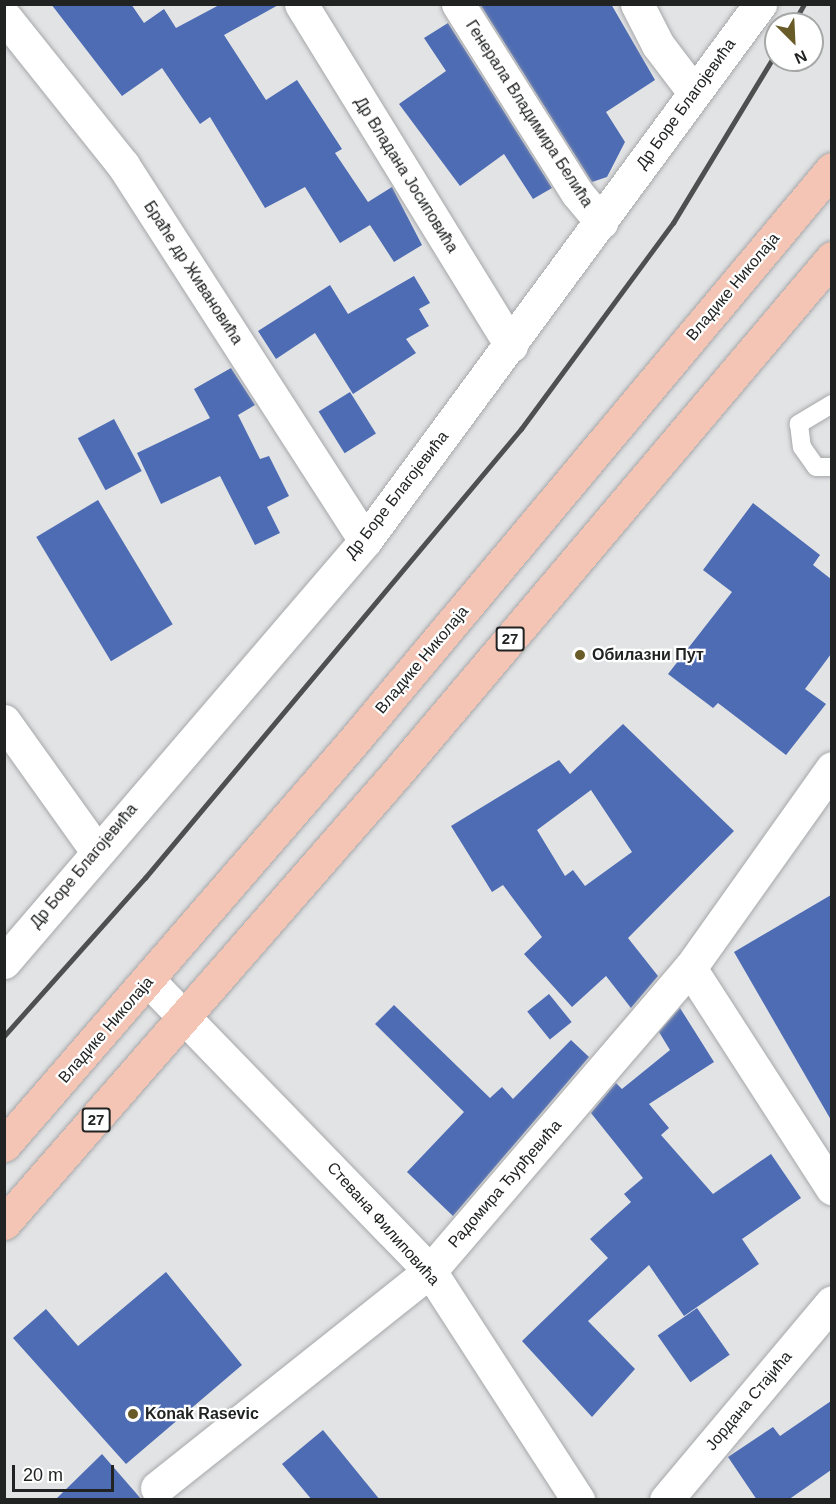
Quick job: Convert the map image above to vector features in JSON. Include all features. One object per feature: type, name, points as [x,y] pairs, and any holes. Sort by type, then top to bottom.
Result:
[{"type":"main road","name":"Владике Николаја","points":[[4,1145],[149,981],[831,169]]},
{"type":"main road","name":"27","points":[[4,1223],[187,1018],[831,258]]},
{"type":"street","name":"Др Владана Јосиповића","points":[[301,4],[511,346]]},
{"type":"street","name":"Генерала Владимира Белића","points":[[458,4],[577,193],[601,222]]},
{"type":"street","points":[[637,4],[658,45],[693,91]]},
{"type":"street","name":"Др Боре Благојевића","points":[[4,962],[96,850],[365,541],[511,346],[693,91],[760,4]]},
{"type":"street","name":"Браће др Живановића","points":[[4,16],[123,165],[365,541]]},
{"type":"street","points":[[4,721],[96,850]]},
{"type":"street","name":"Радомира Ђурђевића","points":[[157,1488],[430,1271],[690,968],[831,768]]},
{"type":"street","points":[[690,968],[831,1188]]},
{"type":"street","name":"Стевана Филиповића","points":[[149,981],[430,1271],[578,1500]]},
{"type":"street","name":"Јордана Стајића","points":[[666,1500],[831,1302]]},
{"type":"lane","points":[[831,404],[799,424],[802,447],[816,467],[831,467]]},
{"type":"building","points":[[51,4],[131,4],[144,23],[164,9],[176,28],[221,4],[280,4],[224,35],[266,100],[297,80],[342,149],[335,153],[368,202],[392,187],[422,245],[394,262],[370,225],[340,243],[305,187],[265,208],[210,117],[200,124],[162,68],[122,96]]},
{"type":"building","points":[[480,4],[611,4],[655,80],[606,112],[625,142],[607,177],[592,182]]},
{"type":"building","points":[[448,23],[552,188],[533,199],[504,154],[460,186],[399,104],[446,71],[424,38]]},
{"type":"building","points":[[414,276],[430,303],[419,309],[429,326],[406,339],[416,353],[353,394],[315,333],[276,359],[258,331],[330,285],[348,314]]},
{"type":"building","points":[[231,368],[255,405],[238,415],[260,459],[269,456],[289,496],[267,507],[280,533],[255,545],[220,476],[161,504],[137,453],[210,418],[194,389]]},
{"type":"building","points":[[350,392],[376,434],[345,453],[319,412]]},
{"type":"building","points":[[114,419],[142,471],[105,490],[78,438]]},
{"type":"building","points":[[98,500],[173,624],[111,661],[36,537]]},
{"type":"building","points":[[753,503],[820,555],[813,565],[831,579],[831,654],[805,689],[826,704],[786,755],[718,703],[713,708],[668,674],[732,592],[703,570]]},
{"type":"building","points":[[623,724],[734,831],[628,938],[658,976],[631,1008],[606,976],[572,1007],[524,954],[542,937],[503,885],[492,892],[451,826],[559,760],[570,774]],"holes":[[[591,790],[632,852],[585,886],[573,870],[565,876],[537,830]]]},
{"type":"building","points":[[831,895],[831,1120],[734,952]]},
{"type":"building","points":[[549,994],[572,1022],[550,1040],[527,1012]]},
{"type":"building","points":[[394,1005],[490,1098],[502,1087],[513,1099],[571,1040],[589,1057],[453,1216],[407,1172],[464,1112],[375,1024]]},
{"type":"building","points":[[680,1008],[714,1062],[649,1104],[669,1128],[661,1135],[713,1194],[771,1154],[801,1198],[742,1239],[759,1264],[684,1316],[649,1265],[588,1321],[635,1369],[592,1417],[522,1341],[608,1258],[590,1239],[631,1202],[624,1194],[643,1178],[591,1113],[616,1083],[622,1089],[670,1050],[659,1032]]},
{"type":"building","name":"Konak Rasevic","points":[[166,1272],[242,1365],[126,1464],[13,1338],[46,1309],[78,1346]]},
{"type":"building","points":[[697,1308],[730,1355],[690,1382],[658,1336]]},
{"type":"building","points":[[831,1401],[831,1470],[788,1500],[757,1500],[728,1457],[773,1427],[780,1436]]},
{"type":"building","points":[[323,1430],[380,1500],[312,1500],[282,1464]]},
{"type":"building","points":[[102,1454],[142,1500],[55,1500]]},
{"type":"railway","points":[[800,12],[804,4]]},
{"type":"railway","points":[[4,1036],[145,878],[521,429],[673,223],[764,72]]},
{"type":"place","name":"Обилазни Пут","points":[[580,655]]},
{"type":"place","name":"Konak Rasevic","points":[[133,1414]]}]
